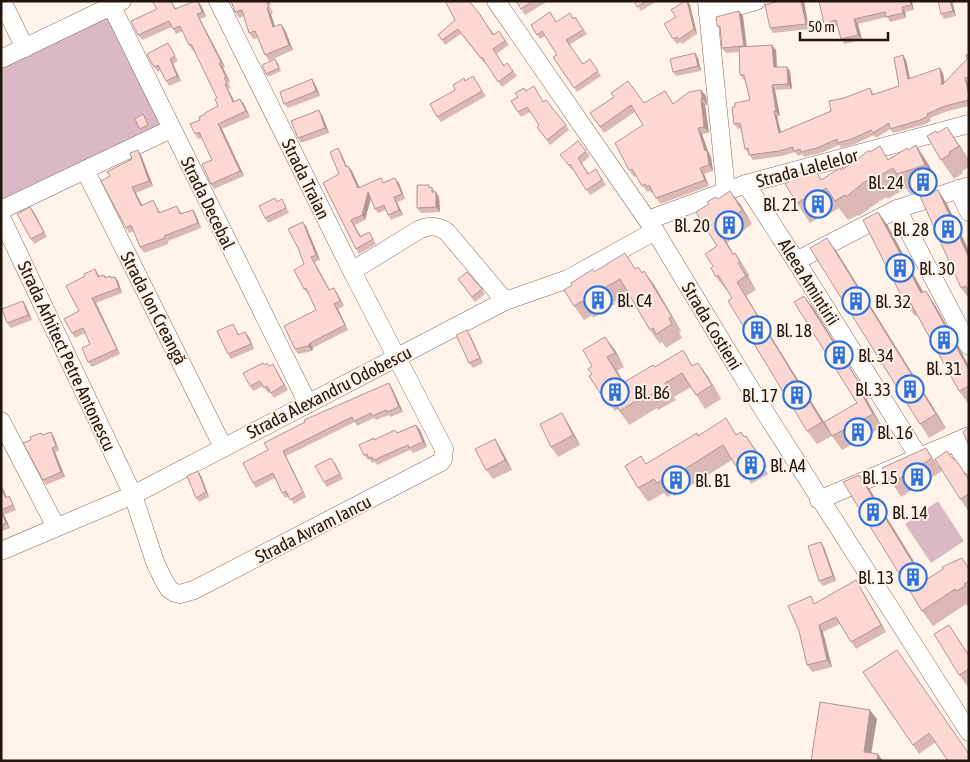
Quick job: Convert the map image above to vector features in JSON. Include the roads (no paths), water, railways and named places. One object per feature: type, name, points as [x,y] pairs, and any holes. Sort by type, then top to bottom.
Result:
[{"type":"street","points":[[2,1],[25,48]]},
{"type":"street","name":"Strada Traian","points":[[218,1],[396,357]]},
{"type":"street","name":"Strada Costieni","points":[[496,1],[651,226],[819,500],[968,729]]},
{"type":"street","points":[[726,191],[708,8],[756,1]]},
{"type":"street","points":[[1,59],[114,3]]},
{"type":"street","name":"Strada Decebal","points":[[114,3],[172,129],[308,404]]},
{"type":"street","name":"Strada Lalelelor","points":[[651,226],[726,191],[746,184],[969,124]]},
{"type":"street","points":[[1,210],[172,129]]},
{"type":"street","name":"Strada Ion Creangă","points":[[85,170],[223,447]]},
{"type":"street","name":"Aleea Amintirii","points":[[746,184],[919,457]]},
{"type":"street","points":[[796,261],[897,209],[964,188],[969,212]]},
{"type":"street","points":[[897,209],[969,346]]},
{"type":"street","name":"Strada Arhitect Petre Antonescu","points":[[1,217],[133,495]]},
{"type":"street","points":[[352,271],[417,231],[428,226],[435,226],[447,232],[505,301]]},
{"type":"street","name":"Strada Alexandru Odobescu","points":[[1,551],[133,495],[505,301],[568,279],[651,226]]},
{"type":"street","name":"Strada Avram Iancu","points":[[133,495],[155,562],[163,579],[169,589],[180,594],[194,590],[433,467],[443,459],[444,449],[396,357]]},
{"type":"street","points":[[1,421],[56,527]]},
{"type":"street","points":[[819,500],[962,439],[969,465]]},
{"type":"place","name":"Bl. 24","points":[[923,182]]},
{"type":"place","name":"Bl. 21","points":[[818,204]]},
{"type":"place","name":"Bl. 20","points":[[729,225]]},
{"type":"place","name":"Bl. 28","points":[[948,229]]},
{"type":"place","name":"Bl. 30","points":[[900,268]]},
{"type":"place","name":"Bl. C4","points":[[598,300]]},
{"type":"place","name":"Bl. 32","points":[[856,301]]},
{"type":"place","name":"Bl. 18","points":[[757,330]]},
{"type":"place","name":"Bl. 31","points":[[944,340]]},
{"type":"place","name":"Bl. 34","points":[[839,355]]},
{"type":"place","name":"Bl. 33","points":[[910,389]]},
{"type":"place","name":"Bl. B6","points":[[615,392]]},
{"type":"place","name":"Bl. 17","points":[[797,395]]},
{"type":"place","name":"Bl. 16","points":[[858,432]]},
{"type":"place","name":"Bl. A4","points":[[751,465]]},
{"type":"place","name":"Bl. 15","points":[[917,477]]},
{"type":"place","name":"Bl. B1","points":[[676,480]]},
{"type":"place","name":"Bl. 14","points":[[873,512]]},
{"type":"place","name":"Bl. 13","points":[[913,577]]}]
